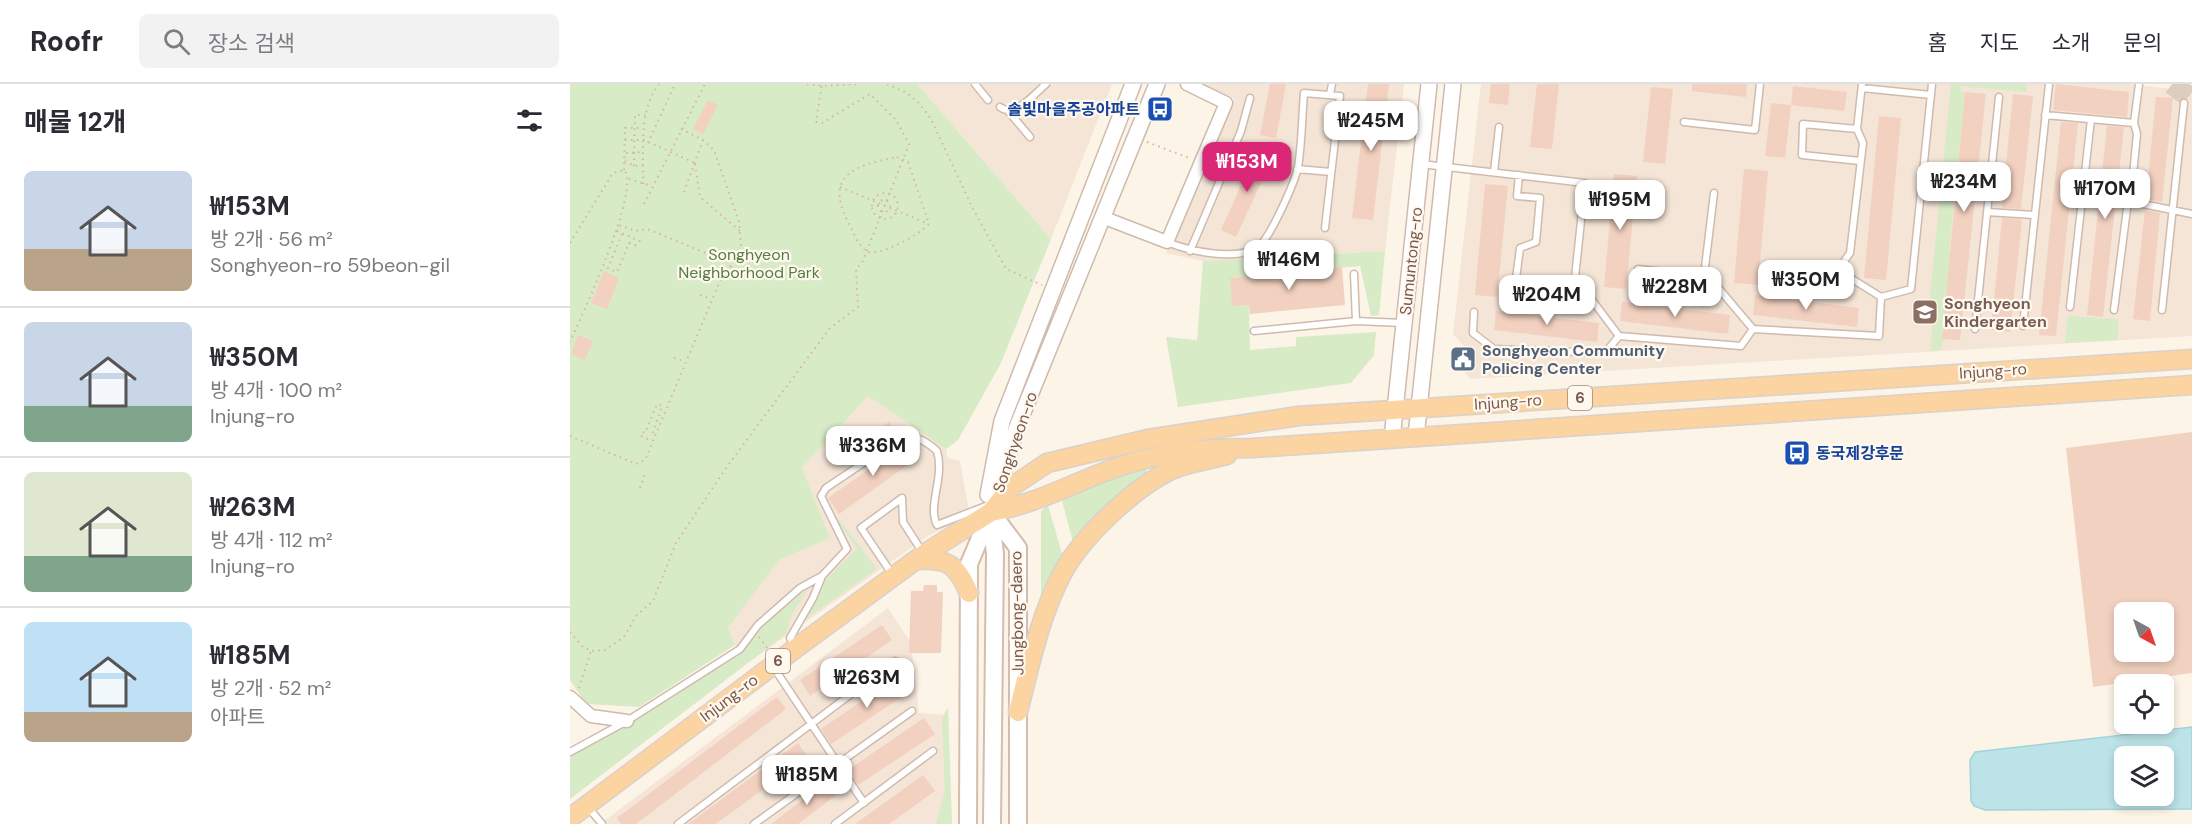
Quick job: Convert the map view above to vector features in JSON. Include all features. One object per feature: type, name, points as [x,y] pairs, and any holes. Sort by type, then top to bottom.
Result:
[{"type":"main road","name":"Injung-ro","points":[[570,818],[771,659],[796,648],[989,509],[1010,488],[1047,463],[1113,446],[1250,422],[1419,408],[2192,359]]},
{"type":"main road","name":"Injung-ro","points":[[989,509],[1018,507],[1106,471],[1160,455],[1202,448],[1252,448],[2192,386]]},
{"type":"main road","points":[[1018,712],[1038,636],[1064,571],[1099,527],[1133,494],[1170,471],[1252,448]]},
{"type":"main road","points":[[968,824],[969,564],[989,509]]},
{"type":"main road","points":[[989,509],[995,555],[992,824]]},
{"type":"main road","name":"Jungbong-daero","points":[[989,509],[1018,548],[1018,824]]},
{"type":"main road","points":[[920,557],[938,558],[953,566],[962,576],[969,593]]},
{"type":"main road","points":[[973,824],[993,770]]},
{"type":"street","name":"Songhyeon-ro","points":[[989,509],[1002,421],[1134,84]]},
{"type":"street","name":"Songhyeon-ro","points":[[989,509],[1017,428],[1157,84]]},
{"type":"street","points":[[1102,217],[1167,242],[1226,103],[1187,84]]},
{"type":"street","name":"Sumuntong-ro","points":[[1392,439],[1429,84]]},
{"type":"street","name":"Sumuntong-ro","points":[[1416,437],[1453,84]]},
{"type":"street","points":[[572,700],[591,716],[627,721]]},
{"type":"lane","points":[[975,84],[988,100]]},
{"type":"lane","points":[[1009,112],[1046,84]]},
{"type":"lane","points":[[1330,94],[1332,84]]},
{"type":"lane","points":[[1684,123],[1755,130],[1760,84]]},
{"type":"lane","points":[[1771,267],[1844,274],[1881,297],[1911,289],[1932,84]]},
{"type":"lane","points":[[2023,326],[2049,84]]},
{"type":"lane","points":[[2114,310],[2128,201],[2133,185],[2137,134],[2134,123],[2139,84]]},
{"type":"lane","points":[[1844,274],[1843,256],[1850,253],[1863,142],[1857,129],[1862,86],[1931,95]]},
{"type":"lane","points":[[1167,242],[1190,251],[1206,254],[1248,252],[1263,244],[1298,169],[1304,93],[1340,96],[1325,228]]},
{"type":"lane","points":[[1975,329],[1999,97]]},
{"type":"lane","points":[[1190,251],[1241,131],[1250,98]]},
{"type":"lane","points":[[2162,310],[2184,103]]},
{"type":"lane","points":[[999,107],[1009,112],[1030,137]]},
{"type":"lane","points":[[2045,115],[2134,123]]},
{"type":"lane","points":[[2070,307],[2091,119]]},
{"type":"lane","points":[[1857,129],[1803,124],[1802,155],[1860,161]]},
{"type":"lane","points":[[1494,172],[1499,128]]},
{"type":"lane","points":[[1421,164],[1585,183],[1574,287]]},
{"type":"lane","points":[[1298,169],[1331,172]]},
{"type":"lane","points":[[1519,175],[1517,196],[1540,198],[1536,242],[1520,248],[1516,279],[1583,288],[1619,336],[1741,346],[1753,329]]},
{"type":"lane","points":[[1704,276],[1714,193]]},
{"type":"lane","points":[[2128,201],[2192,214]]},
{"type":"lane","points":[[1987,212],[2034,215]]},
{"type":"lane","points":[[1638,269],[1709,277],[1753,329],[1879,336],[1881,297]]},
{"type":"lane","points":[[1354,274],[1356,321]]},
{"type":"lane","points":[[1474,312],[1473,333],[1494,349],[1605,353],[1619,336]]},
{"type":"lane","points":[[1254,331],[1356,321],[1404,323]]},
{"type":"lane","points":[[570,752],[627,721],[740,648],[754,630],[800,588],[822,576],[847,549],[823,506],[821,496],[826,488],[902,437],[914,436],[928,442],[937,451],[941,475],[933,512],[937,525],[989,509]]},
{"type":"lane","points":[[894,577],[861,528],[902,498],[903,522],[920,557]]},
{"type":"lane","points":[[796,648],[790,638],[813,598],[822,576]]},
{"type":"lane","points":[[771,659],[837,765],[864,802]]},
{"type":"lane","points":[[678,824],[895,661]]},
{"type":"lane","points":[[754,824],[912,711]]},
{"type":"lane","points":[[836,823],[933,751]]},
{"type":"lane","points":[[586,805],[602,824]]},
{"type":"path","points":[[643,184],[645,115],[650,96],[659,84]]},
{"type":"path","points":[[648,143],[675,84]]},
{"type":"path","points":[[807,84],[860,84]]},
{"type":"path","points":[[887,84],[919,103],[931,119],[972,207],[1006,269],[1042,285]]},
{"type":"path","points":[[644,204],[703,85]]},
{"type":"path","points":[[570,632],[582,646],[591,651],[605,650],[624,637],[636,616],[653,601],[676,543],[726,468],[830,328],[858,307],[859,297],[855,275],[867,252],[909,144],[896,120],[874,95],[865,96],[822,123],[816,122],[822,85]]},
{"type":"path","points":[[634,166],[635,115],[645,115]]},
{"type":"path","points":[[645,128],[625,128],[624,170],[629,179],[652,186]]},
{"type":"path","points":[[570,436],[636,464],[641,464],[720,281],[731,268],[741,245],[740,231],[714,150],[703,140],[681,129]]},
{"type":"path","points":[[625,140],[644,140],[695,164]]},
{"type":"path","points":[[684,192],[703,140]]},
{"type":"path","points":[[1147,142],[1200,163]]},
{"type":"path","points":[[625,153],[644,152]]},
{"type":"path","points":[[897,158],[908,162],[929,224],[922,232],[878,252],[867,252],[860,246],[840,205],[840,187],[850,174],[871,162],[897,158]]},
{"type":"path","points":[[625,161],[634,166],[644,165]]},
{"type":"path","points":[[695,164],[700,197],[740,231]]},
{"type":"path","points":[[570,243],[613,173],[624,170]]},
{"type":"path","points":[[570,342],[619,225],[629,179]]},
{"type":"path","points":[[840,187],[929,224]]},
{"type":"path","points":[[880,218],[872,209],[873,201],[878,195],[890,193]]},
{"type":"path","points":[[880,218],[892,217],[897,211],[896,199],[890,193]]},
{"type":"path","points":[[878,203],[887,200]]},
{"type":"path","points":[[887,200],[891,208]]},
{"type":"path","points":[[878,203],[882,212]]},
{"type":"path","points":[[882,212],[891,208]]},
{"type":"path","points":[[619,225],[635,231],[647,229],[728,262],[731,268]]},
{"type":"path","points":[[616,231],[642,242]]},
{"type":"path","points":[[622,234],[608,268],[617,272],[629,243],[640,247]]},
{"type":"path","points":[[700,295],[709,298]]},
{"type":"path","points":[[674,358],[683,361]]},
{"type":"path","points":[[643,432],[645,433],[657,404],[662,406],[652,435]]},
{"type":"path","points":[[641,436],[650,440]]},
{"type":"path","points":[[640,488],[645,474]]},
{"type":"path","points":[[754,630],[771,659]]},
{"type":"path","points":[[572,700],[591,651]]},
{"type":"shaded area","points":[[917,84],[1112,84],[1051,239]]},
{"type":"shaded area","points":[[1204,84],[1404,84],[1385,251],[1203,261],[1166,253],[1235,99]]},
{"type":"shaded area","points":[[1481,84],[2127,84],[2192,91],[2192,336],[1470,379],[1463,370],[1475,359],[1453,334]]},
{"type":"shaded area","points":[[868,396],[946,449],[948,458],[960,461],[970,516],[928,536],[749,662],[735,645],[728,628],[779,560],[830,538],[802,468]]},
{"type":"shaded area","points":[[888,608],[911,643],[919,713],[948,715],[952,824],[600,824]]},
{"type":"green space","name":"Songhyeon Neighborhood Park","points":[[570,84],[917,84],[1051,239],[1001,363],[958,440],[946,449],[868,396],[802,468],[830,538],[779,560],[728,628],[735,645],[639,707],[586,704],[570,680]]},
{"type":"green space","points":[[1951,84],[2027,84],[2026,92],[1960,86],[1960,91],[1965,92],[1949,252],[1970,255],[1940,350],[1930,351],[1935,307],[1929,306]]},
{"type":"green space","points":[[1385,251],[1379,315],[1371,316],[1360,266],[1230,278],[1233,306],[1249,305],[1250,350],[1296,346],[1296,337],[1376,332],[1374,355],[1351,383],[1178,407],[1166,337],[1197,340],[1203,261]]},
{"type":"green space","points":[[2068,316],[2118,319],[2118,340],[2065,343]]},
{"type":"green space","points":[[1145,468],[1147,472],[1108,504],[1073,542],[1061,497],[1109,478]]},
{"type":"green space","points":[[1048,505],[1063,557],[1041,601],[1041,511]]},
{"type":"green space","points":[[839,519],[877,569],[800,623],[821,593],[823,582],[857,549],[838,522]]},
{"type":"green space","points":[[808,589],[792,614],[786,634],[570,799],[570,757],[627,725],[746,647],[766,623]]},
{"type":"green space","points":[[948,707],[952,824],[936,824],[945,791],[942,718]]},
{"type":"water","points":[[2192,727],[2192,809],[1985,810],[1974,806],[1971,801],[1970,760],[1975,752],[2131,734],[2174,734],[2174,729]]},
{"type":"building","points":[[1270,84],[1286,84],[1276,138],[1260,135]]},
{"type":"building","points":[[1368,84],[1389,84],[1373,220],[1352,218]]},
{"type":"building","points":[[1491,84],[1510,84],[1508,105],[1489,103]]},
{"type":"building","points":[[1537,84],[1559,84],[1552,149],[1530,147]]},
{"type":"building","points":[[1692,84],[1747,84],[1746,97],[1692,91]]},
{"type":"building","points":[[2056,84],[2129,92],[2127,117],[2053,110]]},
{"type":"building","points":[[1793,86],[1847,92],[1844,111],[1791,105]]},
{"type":"building","points":[[1651,87],[1673,89],[1665,164],[1643,162]]},
{"type":"building","points":[[1965,92],[1986,94],[1960,340],[1942,339]]},
{"type":"building","points":[[2013,94],[2033,96],[2021,209],[2003,208],[2002,205]]},
{"type":"building","points":[[2156,97],[2173,98],[2162,202],[2146,199]]},
{"type":"building","points":[[708,100],[718,105],[703,134],[693,129]]},
{"type":"building","points":[[1771,103],[1791,105],[1785,158],[1765,156]]},
{"type":"building","points":[[1879,116],[1901,118],[1886,280],[1864,278]]},
{"type":"building","points":[[2061,122],[2078,123],[2056,336],[2039,335]]},
{"type":"building","points":[[2107,126],[2124,127],[2103,317],[2087,315]]},
{"type":"building","points":[[1257,150],[1273,157],[1236,237],[1221,230]]},
{"type":"building","points":[[1744,169],[1768,171],[1758,285],[1734,283]]},
{"type":"building","points":[[1614,174],[1637,176],[1626,289],[1604,287]]},
{"type":"building","points":[[1485,184],[1508,186],[1497,297],[1475,295]]},
{"type":"building","points":[[2145,210],[2160,213],[2150,321],[2133,319]]},
{"type":"building","points":[[2002,218],[2020,219],[2022,222],[2010,332],[1991,330]]},
{"type":"building","points":[[1342,267],[1345,305],[1250,314],[1249,305],[1232,306],[1230,278]]},
{"type":"building","points":[[604,271],[619,278],[607,309],[591,303]]},
{"type":"building","points":[[1755,295],[1859,308],[1857,327],[1753,315]]},
{"type":"building","points":[[1622,302],[1730,315],[1728,334],[1620,321]]},
{"type":"building","points":[[1496,311],[1599,323],[1597,342],[1494,330]]},
{"type":"building","points":[[578,335],[593,341],[585,360],[571,354]]},
{"type":"building","points":[[889,422],[897,434],[875,449],[867,437]]},
{"type":"building","points":[[2192,432],[2192,673],[2174,676],[2114,674],[2114,684],[2093,687],[2066,448]]},
{"type":"building","points":[[907,442],[919,457],[839,514],[828,498],[882,460],[881,458]]},
{"type":"building","points":[[924,585],[937,585],[937,592],[943,592],[941,653],[909,653],[911,591],[923,591]]},
{"type":"building","points":[[882,625],[892,640],[810,696],[800,680]]},
{"type":"building","points":[[901,674],[912,690],[831,744],[821,729]]},
{"type":"building","points":[[777,697],[786,709],[636,824],[621,824],[617,818]]},
{"type":"building","points":[[924,718],[935,734],[858,785],[848,770]]},
{"type":"building","points":[[798,743],[807,756],[738,808],[715,824],[688,824]]},
{"type":"building","points":[[923,775],[935,791],[889,824],[855,824]]},
{"type":"building","points":[[826,782],[836,795],[798,824],[771,824]]},
{"type":"tunnel","points":[[2172,84],[2192,99]]},
{"type":"place","name":"솔빛마을주공아파트","points":[[1160,109]]},
{"type":"place","name":"Songhyeon Kindergarten","points":[[1925,312]]},
{"type":"place","name":"Songhyeon Community Policing Center","points":[[1463,359]]},
{"type":"place","name":"동국제강후문","points":[[1797,453]]}]
